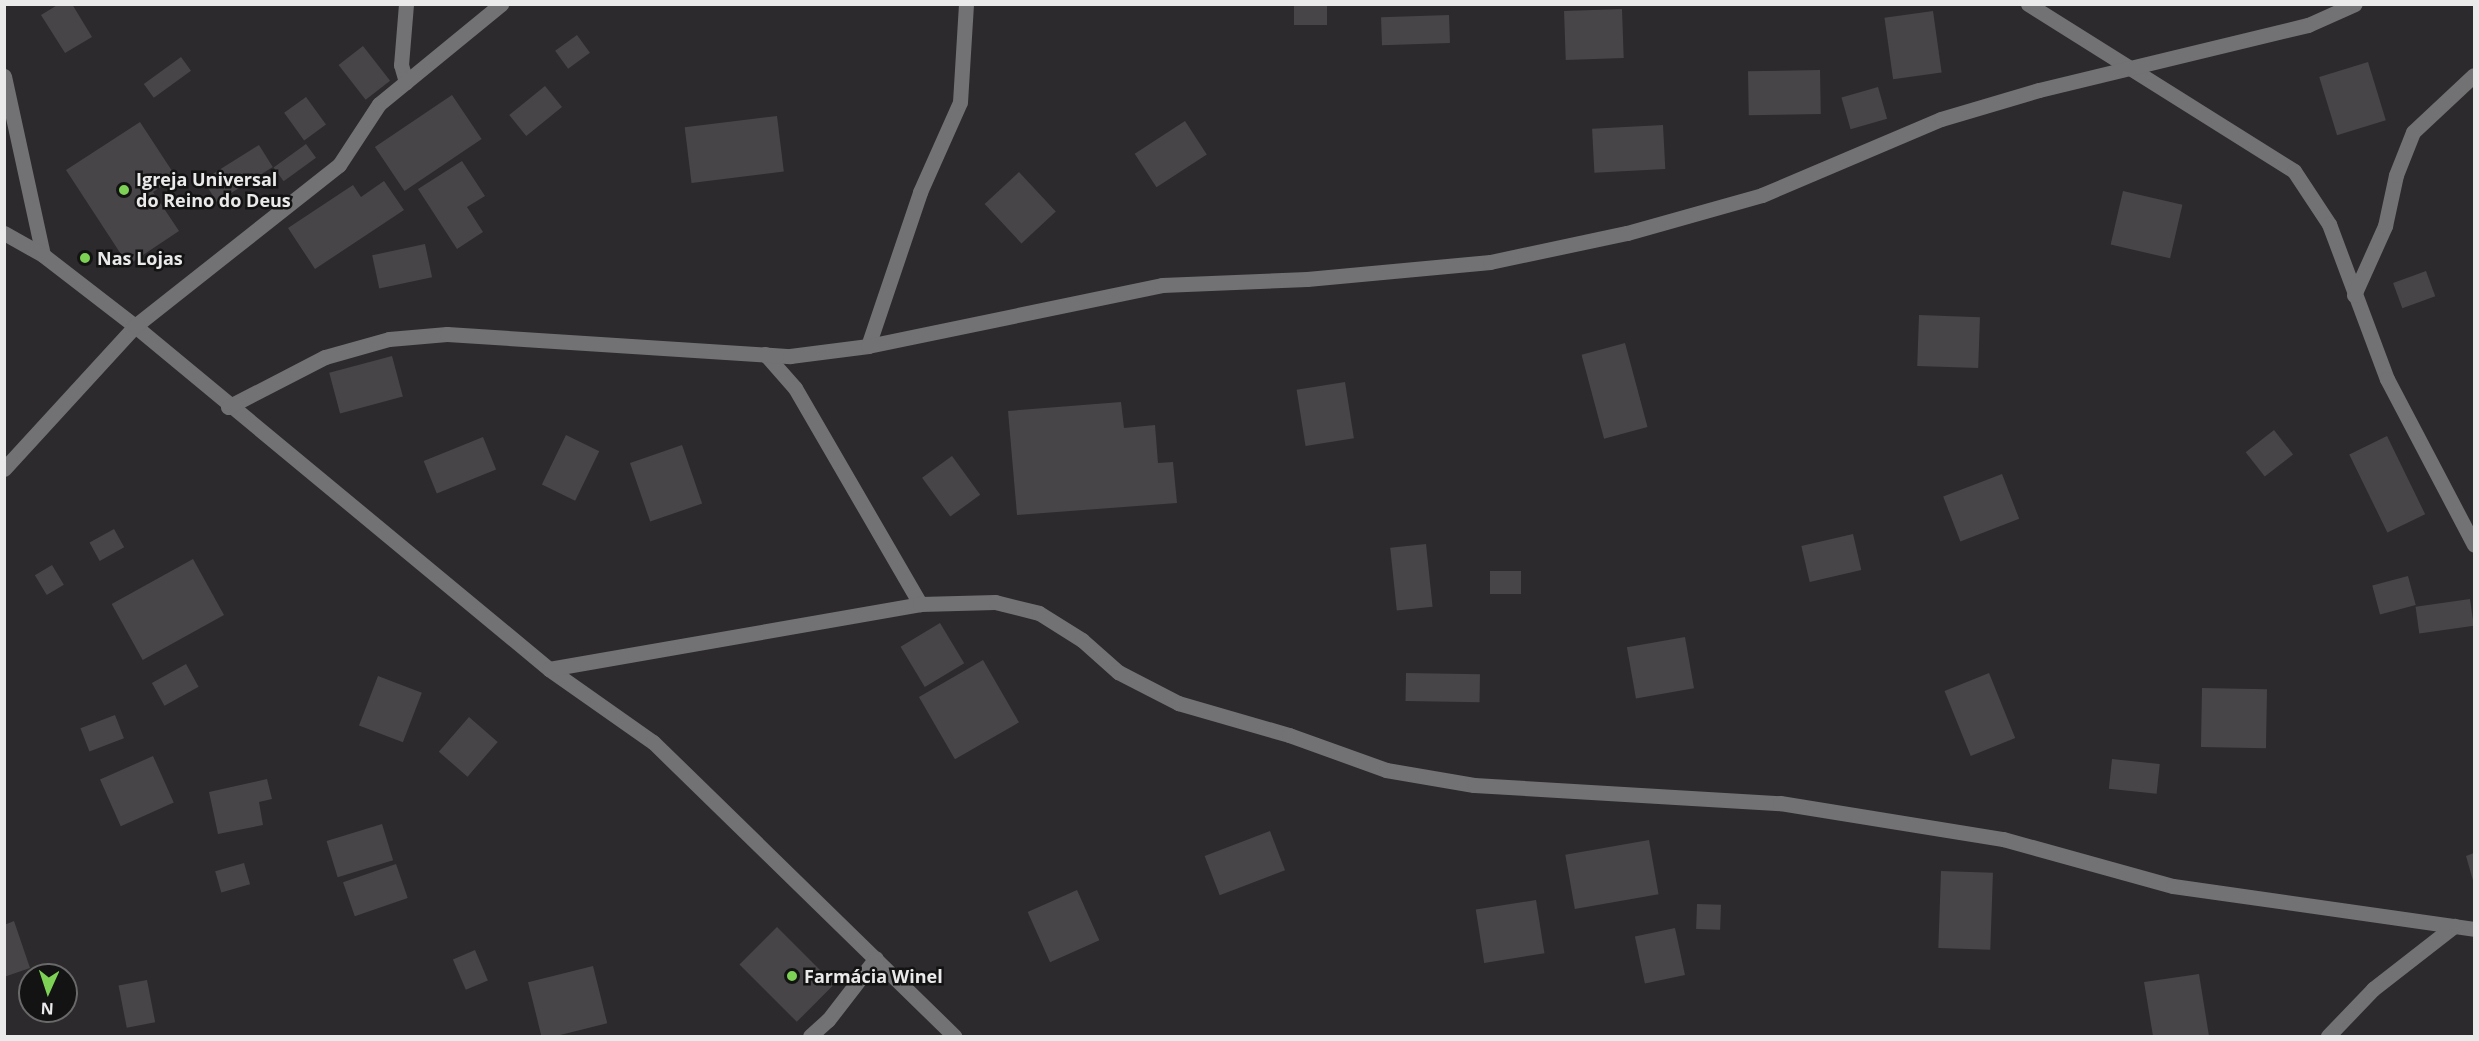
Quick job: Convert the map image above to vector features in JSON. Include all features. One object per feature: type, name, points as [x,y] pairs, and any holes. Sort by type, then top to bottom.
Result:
[{"type":"street","points":[[406,4],[401,65],[406,82]]},
{"type":"street","points":[[4,469],[135,326],[339,165],[379,104],[501,4]]},
{"type":"street","points":[[868,346],[920,192],[960,102],[966,4]]},
{"type":"street","points":[[2028,4],[2294,171],[2329,224],[2387,379],[2475,545]]},
{"type":"street","points":[[228,407],[325,357],[389,339],[447,334],[790,356],[868,346],[1162,285],[1307,279],[1490,262],[1627,233],[1762,195],[1941,119],[2130,67],[2308,25],[2355,4]]},
{"type":"street","points":[[2354,295],[2385,226],[2396,175],[2413,132],[2475,75]]},
{"type":"street","points":[[4,76],[43,255]]},
{"type":"street","points":[[4,233],[43,255],[135,326],[228,407],[549,669],[653,742],[954,1036]]},
{"type":"street","points":[[765,354],[795,388],[920,604]]},
{"type":"street","points":[[549,669],[920,604],[995,602],[1039,613],[1082,640],[1118,672],[1178,703],[1289,735],[1386,770],[1474,785],[1780,803],[2003,839],[2173,886],[2475,929]]},
{"type":"street","points":[[2328,1036],[2373,989],[2454,926]]},
{"type":"street","points":[[810,1036],[828,1020],[876,958]]},
{"type":"building","points":[[59,4],[72,4],[92,37],[65,53],[41,15]]},
{"type":"building","points":[[1294,4],[1327,4],[1327,25],[1294,25]]},
{"type":"building","points":[[1622,9],[1624,58],[1566,60],[1564,11]]},
{"type":"building","points":[[1933,11],[1942,72],[1893,79],[1884,18]]},
{"type":"building","points":[[1449,15],[1450,43],[1382,45],[1381,17]]},
{"type":"building","points":[[577,35],[590,53],[568,69],[555,51]]},
{"type":"building","points":[[363,46],[390,81],[366,100],[339,65]]},
{"type":"building","points":[[181,57],[191,71],[154,98],[144,84]]},
{"type":"building","points":[[2368,62],[2386,120],[2337,135],[2319,77]]},
{"type":"building","points":[[1820,70],[1821,114],[1749,115],[1748,71]]},
{"type":"building","points":[[545,86],[562,107],[526,136],[509,115]]},
{"type":"building","points":[[1878,87],[1887,119],[1851,129],[1841,97]]},
{"type":"building","points":[[452,95],[482,139],[405,191],[375,147]]},
{"type":"building","points":[[306,97],[326,125],[304,140],[284,113]]},
{"type":"building","points":[[777,116],[784,172],[692,183],[685,127]]},
{"type":"building","points":[[1185,121],[1207,155],[1156,187],[1135,154]]},
{"type":"building","points":[[140,122],[176,177],[153,192],[179,231],[128,265],[66,170]]},
{"type":"building","points":[[1663,125],[1665,169],[1594,173],[1592,129]]},
{"type":"building","points":[[306,144],[316,158],[284,181],[274,168]]},
{"type":"building","points":[[259,145],[273,167],[217,202],[203,180]]},
{"type":"building","points":[[462,161],[485,196],[467,207],[483,232],[457,249],[418,189]]},
{"type":"building","points":[[1019,172],[1056,211],[1021,244],[985,204]]},
{"type":"building","points":[[384,181],[404,210],[315,269],[288,228],[353,185],[361,197]]},
{"type":"building","points":[[2123,191],[2182,205],[2170,258],[2111,245]]},
{"type":"building","points":[[425,244],[432,277],[379,288],[372,255]]},
{"type":"building","points":[[2426,271],[2435,296],[2402,308],[2393,283]]},
{"type":"building","points":[[1919,315],[1980,317],[1978,368],[1917,366]]},
{"type":"building","points":[[1625,343],[1648,427],[1604,439],[1582,355]]},
{"type":"building","points":[[392,356],[403,397],[340,413],[329,373]]},
{"type":"building","points":[[1345,382],[1354,438],[1306,446],[1297,390]]},
{"type":"building","points":[[1121,402],[1124,428],[1155,425],[1158,463],[1173,462],[1177,503],[1017,515],[1008,411]]},
{"type":"building","points":[[2274,430],[2293,454],[2265,477],[2246,452]]},
{"type":"building","points":[[566,435],[599,451],[575,501],[542,484]]},
{"type":"building","points":[[2387,436],[2425,514],[2387,533],[2349,454]]},
{"type":"building","points":[[483,437],[496,469],[437,493],[424,461]]},
{"type":"building","points":[[682,445],[702,504],[650,522],[630,463]]},
{"type":"building","points":[[952,456],[980,495],[950,517],[922,478]]},
{"type":"building","points":[[2002,474],[2019,519],[1960,541],[1943,497]]},
{"type":"building","points":[[114,529],[124,547],[100,561],[90,543]]},
{"type":"building","points":[[1853,534],[1861,570],[1810,582],[1801,546]]},
{"type":"building","points":[[1426,544],[1433,607],[1397,610],[1390,548]]},
{"type":"building","points":[[193,559],[224,615],[143,660],[112,604]]},
{"type":"building","points":[[52,565],[64,585],[47,595],[35,575]]},
{"type":"building","points":[[1490,571],[1521,571],[1521,594],[1490,594]]},
{"type":"building","points":[[2408,576],[2416,605],[2380,615],[2372,586]]},
{"type":"building","points":[[2470,599],[2474,626],[2419,633],[2416,607]]},
{"type":"building","points":[[940,623],[964,663],[925,687],[901,647]]},
{"type":"building","points":[[1685,637],[1694,688],[1636,698],[1627,647]]},
{"type":"building","points":[[983,660],[1019,722],[955,759],[919,697]]},
{"type":"building","points":[[186,664],[199,687],[164,706],[152,683]]},
{"type":"building","points":[[1406,673],[1480,674],[1480,702],[1406,701]]},
{"type":"building","points":[[1989,673],[2015,738],[1971,756],[1944,691]]},
{"type":"building","points":[[378,676],[422,693],[403,742],[359,725]]},
{"type":"building","points":[[2202,688],[2267,689],[2266,748],[2201,747]]},
{"type":"building","points":[[115,715],[124,738],[89,752],[80,728]]},
{"type":"building","points":[[469,717],[498,742],[468,777],[439,752]]},
{"type":"building","points":[[153,756],[174,803],[121,826],[100,780]]},
{"type":"building","points":[[2112,759],[2160,764],[2157,794],[2109,789]]},
{"type":"building","points":[[267,779],[272,799],[259,802],[263,825],[218,834],[209,792]]},
{"type":"building","points":[[382,824],[393,860],[338,877],[327,841]]},
{"type":"building","points":[[1270,831],[1285,870],[1220,895],[1205,856]]},
{"type":"building","points":[[1649,840],[1659,894],[1575,909],[1565,855]]},
{"type":"building","points":[[2474,853],[2474,884],[2466,856]]},
{"type":"building","points":[[244,863],[250,884],[221,892],[215,871]]},
{"type":"building","points":[[396,864],[408,898],[355,916],[343,882]]},
{"type":"building","points":[[1941,871],[1993,873],[1990,950],[1938,948]]},
{"type":"building","points":[[1077,890],[1099,940],[1050,962],[1028,912]]},
{"type":"building","points":[[1536,900],[1544,953],[1484,963],[1476,910]]},
{"type":"building","points":[[1697,904],[1721,905],[1720,930],[1696,929]]},
{"type":"building","points":[[14,921],[28,963],[18,963],[18,972],[4,977],[4,925]]},
{"type":"building","points":[[777,927],[834,984],[797,1022],[740,964]]},
{"type":"building","points":[[1675,928],[1685,975],[1645,983],[1635,937]]},
{"type":"building","points":[[475,950],[488,980],[466,990],[453,959]]},
{"type":"building","points":[[593,966],[607,1023],[556,1036],[541,1036],[528,982]]},
{"type":"building","points":[[2199,974],[2209,1036],[2153,1036],[2144,982]]},
{"type":"building","points":[[147,980],[155,1022],[127,1028],[119,986]]},
{"type":"place","name":"Igreja Universal do Reino do Deus","points":[[124,190]]},
{"type":"place","name":"Nas Lojas","points":[[85,258]]},
{"type":"place","name":"Farmácia Winel","points":[[792,976]]}]
